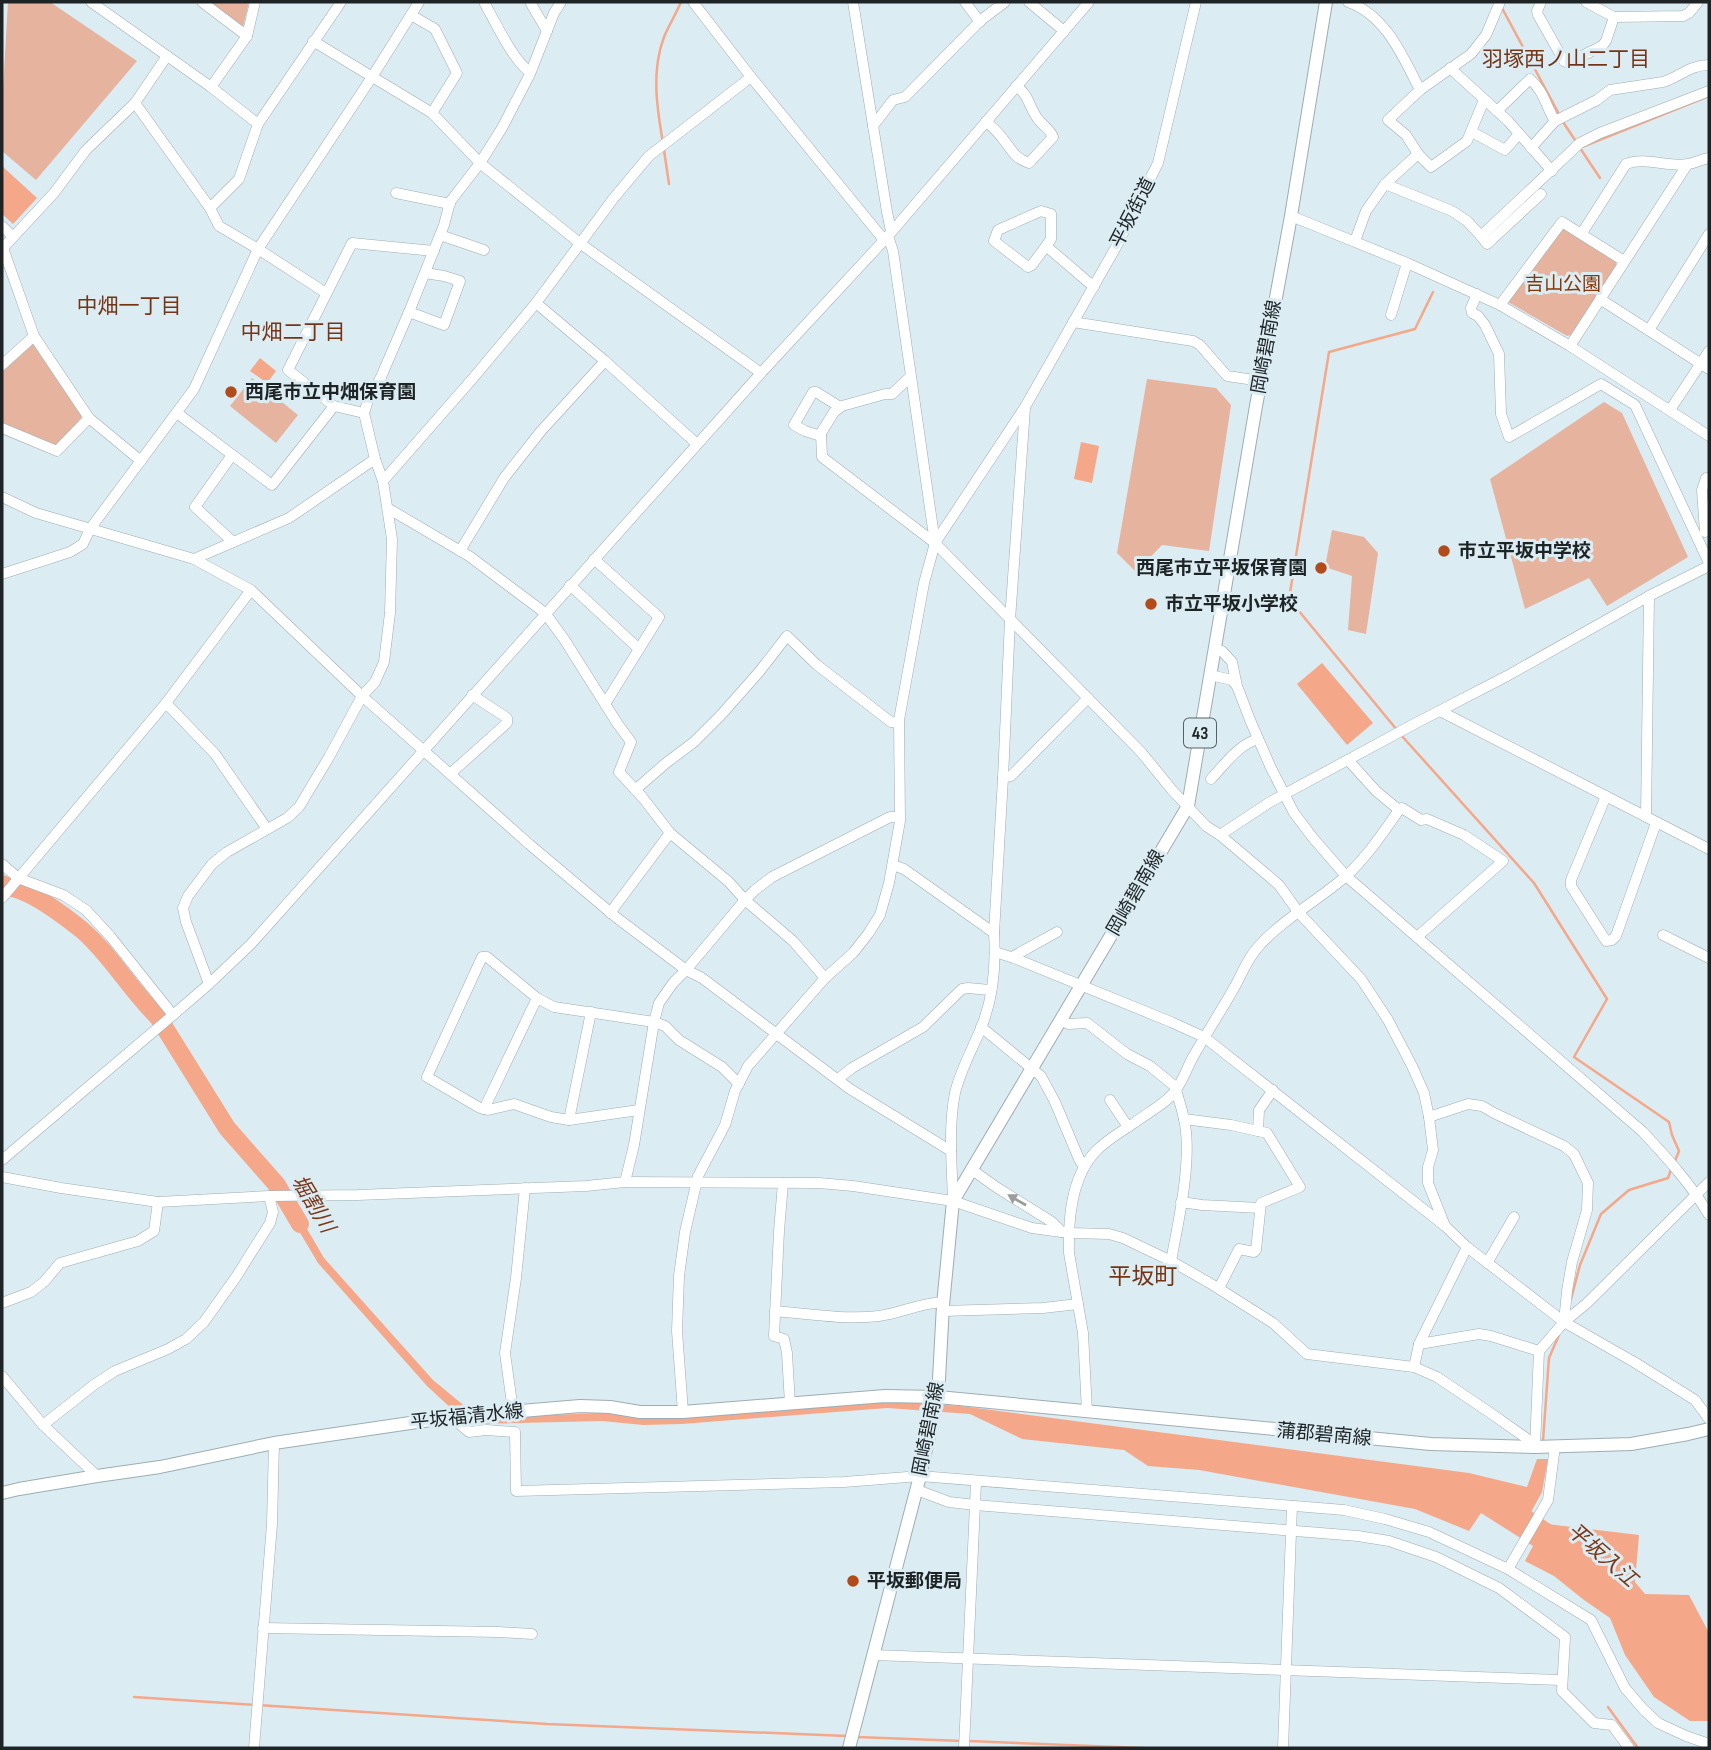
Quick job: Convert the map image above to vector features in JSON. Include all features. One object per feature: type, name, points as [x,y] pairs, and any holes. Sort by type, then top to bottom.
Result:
[{"type":"main road","name":"岡崎碧南線","points":[[849,1748],[917,1490],[937,1403],[953,1201],[1188,806],[1326,2]]},
{"type":"main road","name":"平坂福清水線","points":[[2,1493],[160,1467],[274,1443],[451,1417],[513,1411],[580,1406],[640,1412],[683,1412],[885,1396],[937,1403]]},
{"type":"main road","name":"蒲郡碧南線","points":[[937,1403],[1087,1412],[1418,1443],[1535,1447],[1631,1444],[1709,1429]]},
{"type":"street","points":[[91,2],[211,87],[258,124]]},
{"type":"street","points":[[202,2],[247,36]]},
{"type":"street","points":[[211,87],[247,36],[255,2]]},
{"type":"street","points":[[210,208],[239,179],[258,124],[341,2]]},
{"type":"street","points":[[2,574],[70,552],[83,544],[90,529],[194,389],[258,249],[419,2]]},
{"type":"street","points":[[484,2],[506,41],[524,68],[530,72]]},
{"type":"street","points":[[530,2],[547,31]]},
{"type":"street","points":[[209,984],[186,922],[183,908],[188,896],[212,864],[299,807],[362,696],[375,682],[384,662],[390,613],[392,539],[383,481],[375,459],[365,413],[369,397],[382,377],[409,313],[450,204],[502,128],[561,2]]},
{"type":"street","points":[[683,1412],[677,1331],[679,1276],[696,1183],[725,1125],[731,1103],[748,1066],[825,978],[853,953],[880,915],[885,900],[900,821],[898,723],[924,583],[935,543],[893,251],[887,235],[751,77],[693,2]]},
{"type":"street","points":[[853,2],[887,212],[887,235]]},
{"type":"street","points":[[965,2],[979,22]]},
{"type":"street","points":[[873,127],[893,100],[905,97],[979,22],[1005,2]]},
{"type":"street","points":[[1029,2],[1064,31]]},
{"type":"street","points":[[2,1160],[209,984],[251,944],[570,585],[887,235],[1089,2]]},
{"type":"street","name":"平坂街道","points":[[935,543],[1025,407],[1116,247],[1158,163],[1196,2]]},
{"type":"street","points":[[1348,2],[1365,4],[1390,33],[1420,90]]},
{"type":"street","points":[[1541,2],[1538,15],[1564,61],[1568,63],[1602,46],[1614,18]]},
{"type":"street","points":[[1586,2],[1614,18],[1683,16],[1698,2]]},
{"type":"street","points":[[1485,100],[1467,141],[1431,167],[1418,154],[1406,135],[1388,120],[1420,90],[1471,54],[1486,36],[1497,5]]},
{"type":"street","points":[[411,15],[435,29],[457,73],[432,113]]},
{"type":"street","points":[[313,41],[432,113],[480,163],[582,244],[761,373]]},
{"type":"street","points":[[141,461],[89,418],[34,336],[2,249],[54,193],[86,150],[135,103],[167,56]]},
{"type":"street","points":[[1531,148],[1555,121],[1597,100],[1610,90],[1662,82],[1692,67],[1709,65]]},
{"type":"street","points":[[1450,68],[1520,134],[1552,171]]},
{"type":"street","points":[[383,481],[536,303],[613,199],[649,156],[751,77]]},
{"type":"street","points":[[1497,111],[1530,79],[1555,121]]},
{"type":"street","points":[[986,121],[1003,138],[1016,158],[1026,163],[1053,137],[1037,119],[1023,91],[1016,86]]},
{"type":"street","points":[[1385,184],[1452,211],[1483,238],[1534,196],[1552,171],[1580,143],[1709,91]]},
{"type":"street","points":[[135,103],[210,208],[219,226],[326,293]]},
{"type":"street","points":[[1472,132],[1505,150],[1520,134]]},
{"type":"street","points":[[1355,241],[1366,211],[1385,184],[1418,154]]},
{"type":"street","points":[[1582,233],[1626,164],[1650,162],[1687,165],[1709,158]]},
{"type":"street","points":[[1570,346],[1687,165]]},
{"type":"street","points":[[396,194],[450,204]]},
{"type":"street","points":[[1041,211],[1051,214],[1051,239],[1046,246],[1028,267],[994,241],[998,230],[1041,211]]},
{"type":"street","points":[[1291,216],[1406,262],[1500,304],[1709,436]]},
{"type":"street","points":[[1500,304],[1562,222],[1624,261]]},
{"type":"street","points":[[2,226],[13,237]]},
{"type":"street","points":[[1649,330],[1709,234]]},
{"type":"street","points":[[440,235],[484,250]]},
{"type":"street","points":[[365,413],[334,406],[288,370],[352,243],[434,251]]},
{"type":"street","points":[[1046,246],[1094,287]]},
{"type":"street","points":[[1391,315],[1406,262]]},
{"type":"street","points":[[409,313],[444,325],[460,281],[425,273]]},
{"type":"street","points":[[1477,294],[1471,308],[1472,313],[1485,325],[1499,354],[1501,414],[1509,437],[1601,384],[1635,405],[1703,533]]},
{"type":"street","points":[[1600,299],[1705,367]]},
{"type":"street","points":[[536,303],[697,444]]},
{"type":"street","points":[[1073,322],[1193,341],[1200,345],[1227,376],[1261,381]]},
{"type":"street","points":[[2,365],[34,336]]},
{"type":"street","points":[[1670,410],[1705,367],[1709,351]]},
{"type":"street","points":[[460,551],[504,478],[541,431],[606,362]]},
{"type":"street","points":[[910,377],[892,394],[840,407],[834,412],[821,433],[822,457],[935,543],[1141,752],[1206,826],[1279,885],[1299,912],[1360,979],[1381,1009],[1424,1093],[1433,1150],[1428,1167],[1428,1183],[1445,1226]]},
{"type":"street","points":[[821,436],[794,425],[813,391],[840,407]]},
{"type":"street","points":[[177,413],[272,485],[334,406]]},
{"type":"street","points":[[953,1201],[951,1151],[956,1092],[989,1005],[995,952],[1010,620],[1025,407]]},
{"type":"street","points":[[2,428],[57,451],[89,418]]},
{"type":"street","points":[[232,455],[195,507],[233,542]]},
{"type":"street","points":[[194,559],[289,517],[375,459]]},
{"type":"street","points":[[1220,835],[1270,802],[1707,567],[1702,490],[1706,478]]},
{"type":"street","points":[[2,497],[36,513],[194,559],[251,590],[423,751],[610,913],[850,1089],[951,1151]]},
{"type":"street","points":[[388,509],[460,551],[545,613],[631,742],[619,772],[670,833],[793,942],[825,978]]},
{"type":"street","points":[[594,559],[659,617],[605,704]]},
{"type":"street","points":[[570,585],[639,649]]},
{"type":"street","points":[[2,898],[166,702],[251,590]]},
{"type":"street","points":[[1646,817],[1649,596]]},
{"type":"street","points":[[635,790],[694,743],[759,672],[787,636],[832,677],[891,722],[898,723]]},
{"type":"street","points":[[1214,649],[1222,651],[1232,662],[1237,686],[1258,738],[1294,813],[1346,876],[1643,1132],[1697,1195],[1709,1215]]},
{"type":"street","points":[[1210,675],[1231,680],[1237,686]]},
{"type":"street","points":[[450,775],[507,723],[507,718],[472,695]]},
{"type":"street","points":[[1003,778],[1011,776],[1088,698]]},
{"type":"street","points":[[166,702],[215,754],[267,829]]},
{"type":"street","points":[[1440,711],[1709,849]]},
{"type":"street","points":[[1211,779],[1238,750],[1258,738]]},
{"type":"street","points":[[1348,761],[1376,791],[1399,810]]},
{"type":"street","points":[[1606,796],[1571,880],[1571,886],[1606,942],[1616,936],[1657,822]]},
{"type":"street","points":[[1087,1412],[1083,1333],[1066,1233],[1075,1189],[1084,1167],[1105,1143],[1169,1097],[1250,956],[1259,945],[1346,876],[1402,808],[1421,820],[1427,819],[1464,835],[1503,861],[1416,937]]},
{"type":"street","points":[[625,1182],[634,1145],[654,1022],[659,1003],[673,984],[745,900],[772,877],[890,817],[899,817]]},
{"type":"street","points":[[610,913],[670,833]]},
{"type":"street","points":[[2,864],[18,878],[63,895],[86,910],[173,1015]]},
{"type":"street","points":[[893,865],[904,869],[994,933]]},
{"type":"street","points":[[1012,957],[1057,932]]},
{"type":"street","points":[[1663,935],[1709,958]]},
{"type":"street","points":[[995,952],[1204,1037],[1564,1322],[1695,1400],[1709,1419]]},
{"type":"street","points":[[639,1110],[569,1120],[551,1117],[514,1104],[488,1111],[427,1077],[482,957],[487,957],[537,998],[554,1007],[666,1026],[679,1040],[722,1067],[739,1084]]},
{"type":"street","points":[[838,1079],[923,1027],[962,989],[990,990]]},
{"type":"street","points":[[484,1109],[537,998]]},
{"type":"street","points":[[569,1120],[591,1012]]},
{"type":"street","points":[[1061,1020],[1068,1024],[1087,1023],[1127,1054],[1150,1066],[1176,1089],[1184,1119],[1186,1150],[1171,1261]]},
{"type":"street","points":[[981,1027],[1041,1076],[1049,1088],[1084,1167]]},
{"type":"street","points":[[1258,1131],[1259,1110],[1273,1090]]},
{"type":"street","points":[[1110,1100],[1128,1126]]},
{"type":"street","points":[[1429,1117],[1468,1104],[1482,1106],[1564,1146],[1574,1154],[1588,1183],[1587,1210],[1572,1262],[1564,1322]]},
{"type":"street","points":[[1184,1119],[1267,1133],[1300,1187],[1261,1203],[1256,1251],[1239,1249],[1219,1288]]},
{"type":"street","points":[[971,1168],[1066,1233]]},
{"type":"street","points":[[2,1177],[158,1202],[269,1195],[358,1195],[586,1186],[625,1182],[819,1183],[953,1201],[1032,1228],[1066,1233],[1109,1234],[1123,1238],[1219,1288],[1273,1323],[1307,1354],[1414,1367],[1437,1377],[1535,1447]]},
{"type":"street","points":[[1535,1447],[1539,1351],[1564,1322],[1586,1304],[1709,1182]]},
{"type":"street","points":[[783,1183],[774,1336],[784,1339],[790,1404]]},
{"type":"street","points":[[513,1411],[505,1353],[525,1188]]},
{"type":"street","points":[[43,1424],[115,1371],[186,1339],[204,1322],[270,1223],[274,1212],[269,1195]]},
{"type":"street","points":[[2,1303],[31,1292],[60,1264],[138,1241],[154,1231],[158,1202]]},
{"type":"street","points":[[1181,1202],[1260,1208]]},
{"type":"street","points":[[1488,1263],[1514,1217]]},
{"type":"street","points":[[1414,1367],[1419,1344],[1467,1247]]},
{"type":"street","points":[[775,1311],[850,1317],[881,1315],[919,1305],[1043,1308],[1078,1304]]},
{"type":"street","points":[[1419,1344],[1479,1334],[1539,1351]]},
{"type":"street","points":[[2,1376],[43,1424],[97,1476]]},
{"type":"street","points":[[451,1417],[469,1432],[515,1432],[516,1491],[844,1482],[920,1476],[1344,1510],[1385,1519],[1429,1532],[1508,1569],[1591,1620],[1625,1688],[1643,1709],[1658,1723],[1709,1744]]},
{"type":"street","points":[[254,1748],[272,1524],[274,1443]]},
{"type":"street","points":[[1508,1569],[1548,1500],[1555,1446]]},
{"type":"street","points":[[964,1748],[976,1482]]},
{"type":"street","points":[[917,1490],[949,1502],[975,1505],[1358,1536],[1389,1541],[1436,1557],[1499,1588],[1565,1637],[1562,1691],[1594,1723],[1612,1725],[1629,1748]]},
{"type":"street","points":[[1283,1748],[1292,1506]]},
{"type":"street","points":[[263,1628],[532,1634]]},
{"type":"street","points":[[873,1655],[1561,1680]]},
{"type":"green space","points":[[8,2],[50,2],[137,61],[36,180],[2,151]]},
{"type":"green space","points":[[209,2],[249,2],[243,27]]},
{"type":"green space","name":"吉山公園","points":[[1565,228],[1616,261],[1616,266],[1571,335],[1567,336],[1508,302],[1561,229]]},
{"type":"green space","points":[[33,344],[82,417],[56,445],[2,423],[2,372]]},
{"type":"green space","points":[[252,378],[298,415],[276,443],[230,406]]},
{"type":"green space","points":[[1147,379],[1216,388],[1231,405],[1209,551],[1162,545],[1136,572],[1117,553]]},
{"type":"green space","points":[[1604,402],[1622,413],[1688,557],[1607,606],[1589,578],[1525,609],[1490,479]]},
{"type":"green space","points":[[1332,530],[1364,537],[1378,553],[1366,634],[1348,630],[1352,576],[1325,567]]},
{"type":"water","points":[[2,166],[37,198],[13,224],[2,214]]},
{"type":"water","points":[[260,358],[276,371],[267,383],[250,371]]},
{"type":"water","points":[[1081,442],[1099,446],[1092,483],[1074,479]]},
{"type":"water","points":[[1322,663],[1373,723],[1347,745],[1297,684]]},
{"type":"water","points":[[292,1203],[324,1258],[433,1380],[479,1418],[888,1401],[961,1406],[1469,1473],[1527,1487],[1537,1459],[1548,1459],[1542,1492],[1524,1525],[1539,1537],[1547,1524],[1639,1535],[1635,1582],[1645,1594],[1689,1595],[1709,1633],[1709,1721],[1690,1721],[1654,1697],[1625,1655],[1610,1618],[1554,1576],[1525,1561],[1533,1546],[1481,1513],[1469,1531],[1415,1509],[1199,1470],[1148,1466],[1124,1450],[1022,1439],[970,1414],[887,1408],[682,1424],[643,1425],[602,1421],[477,1424],[453,1410],[427,1386],[318,1263],[283,1204]]},
{"type":"waterway","points":[[663,143],[656,76],[664,37],[681,2]]},
{"type":"waterway","points":[[1502,8],[1560,116]]},
{"type":"waterway","points":[[1582,147],[1709,96]]},
{"type":"waterway","points":[[1563,122],[1577,143]]},
{"type":"waterway","points":[[1580,148],[1600,178]]},
{"type":"waterway","points":[[664,150],[669,184]]},
{"type":"waterway","points":[[1397,730],[1289,599],[1329,352],[1415,329],[1433,292]]},
{"type":"waterway","points":[[1401,735],[1534,883],[1607,999],[1574,1057],[1669,1122],[1679,1151],[1675,1161]]},
{"type":"waterway","name":"堀割川","points":[[2,884],[29,894],[53,909],[82,930],[102,950],[158,1017],[227,1128],[277,1185],[300,1224]]},
{"type":"waterway","points":[[1571,1299],[1580,1265],[1601,1214],[1629,1190],[1668,1178],[1672,1167]]},
{"type":"waterway","points":[[1543,1441],[1549,1358],[1559,1335]]},
{"type":"waterway","name":"平坂入江","points":[[1518,1513],[1560,1544]]},
{"type":"waterway","points":[[134,1697],[547,1724],[847,1736]]},
{"type":"waterway","points":[[1608,1707],[1638,1748]]},
{"type":"waterway","points":[[857,1737],[962,1741]]},
{"type":"waterway","points":[[969,1741],[1143,1748]]},
{"type":"place","name":"西尾市立中畑保育園","points":[[231,392]]},
{"type":"place","name":"市立平坂中学校","points":[[1444,551]]},
{"type":"place","name":"西尾市立平坂保育園","points":[[1321,568]]},
{"type":"place","name":"市立平坂小学校","points":[[1151,604]]},
{"type":"place","name":"平坂郵便局","points":[[853,1581]]},
{"type":"district","name":"羽塚西ノ山二丁目","points":[[1566,59]]},
{"type":"district","name":"中畑一丁目","points":[[129,306]]},
{"type":"district","name":"中畑二丁目","points":[[293,332]]},
{"type":"district","name":"平坂町","points":[[1143,1277]]}]
